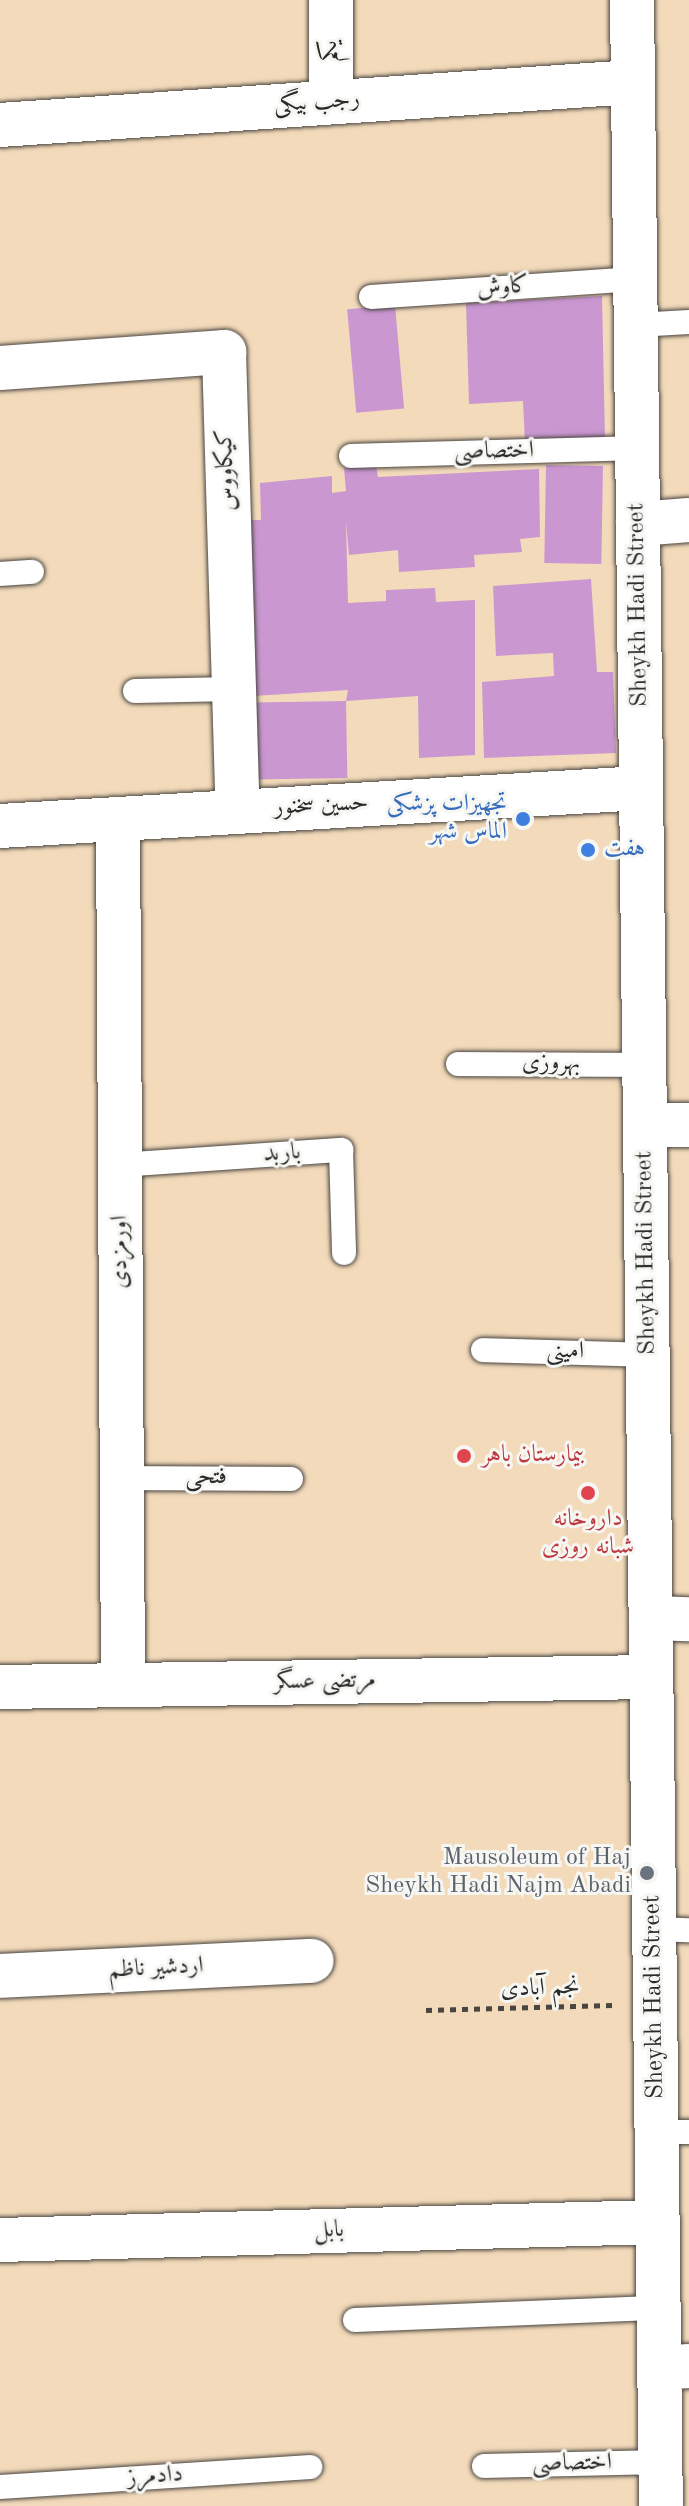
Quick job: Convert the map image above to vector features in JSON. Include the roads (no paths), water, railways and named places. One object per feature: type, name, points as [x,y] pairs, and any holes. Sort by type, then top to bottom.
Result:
[{"type":"street","name":"یکم","points":[[331,0],[331,102]]},
{"type":"street","name":"Sheykh Hadi Street","points":[[632,0],[648,1355],[670,1619],[650,1677],[672,1929],[655,2004],[673,2132],[658,2222],[659,2308],[674,2367],[661,2462],[661,2506]]},
{"type":"street","name":"رجب بیگی","points":[[0,125],[633,82]]},
{"type":"street","name":"کیکاووس","points":[[0,368],[224,352],[238,811]]},
{"type":"street","points":[[638,524],[689,520]]},
{"type":"street","name":"حسین سخنور","points":[[0,826],[641,788]]},
{"type":"street","name":"اورمزدی","points":[[118,819],[123,1685]]},
{"type":"street","points":[[645,1125],[689,1125]]},
{"type":"street","name":"مرتضی عسگر","points":[[0,1687],[650,1677]]},
{"type":"street","name":"اردشیر ناظم","points":[[0,1976],[312,1961]]},
{"type":"street","name":"بابل","points":[[0,2240],[658,2222]]},
{"type":"lane","name":"کاوش","points":[[371,297],[635,279]]},
{"type":"lane","points":[[636,325],[689,322]]},
{"type":"lane","name":"اختصاصی","points":[[351,456],[637,448]]},
{"type":"lane","points":[[0,574],[32,572]]},
{"type":"lane","points":[[135,691],[234,689]]},
{"type":"lane","name":"بهروزی","points":[[458,1064],[645,1065]]},
{"type":"lane","name":"باربد","points":[[120,1165],[341,1150],[344,1253]]},
{"type":"lane","name":"امینی","points":[[483,1350],[648,1355]]},
{"type":"lane","name":"فتحی","points":[[122,1478],[291,1479]]},
{"type":"lane","points":[[355,2320],[659,2308]]},
{"type":"lane","name":"اختصاصی","points":[[484,2466],[661,2462]]},
{"type":"lane","name":"دادمرز","points":[[0,2487],[310,2467]]},
{"type":"place","name":"تجهیزات پزشکی الماس شهر","points":[[523,819]]},
{"type":"place","name":"هفت","points":[[588,850]]},
{"type":"place","name":"بیمارستان باهر","points":[[464,1456]]},
{"type":"place","name":"داروخانه شبانه روزی","points":[[588,1493]]},
{"type":"place","name":"Mausoleum of Haj Sheykh Hadi Najm Abadi","points":[[647,1873]]}]
